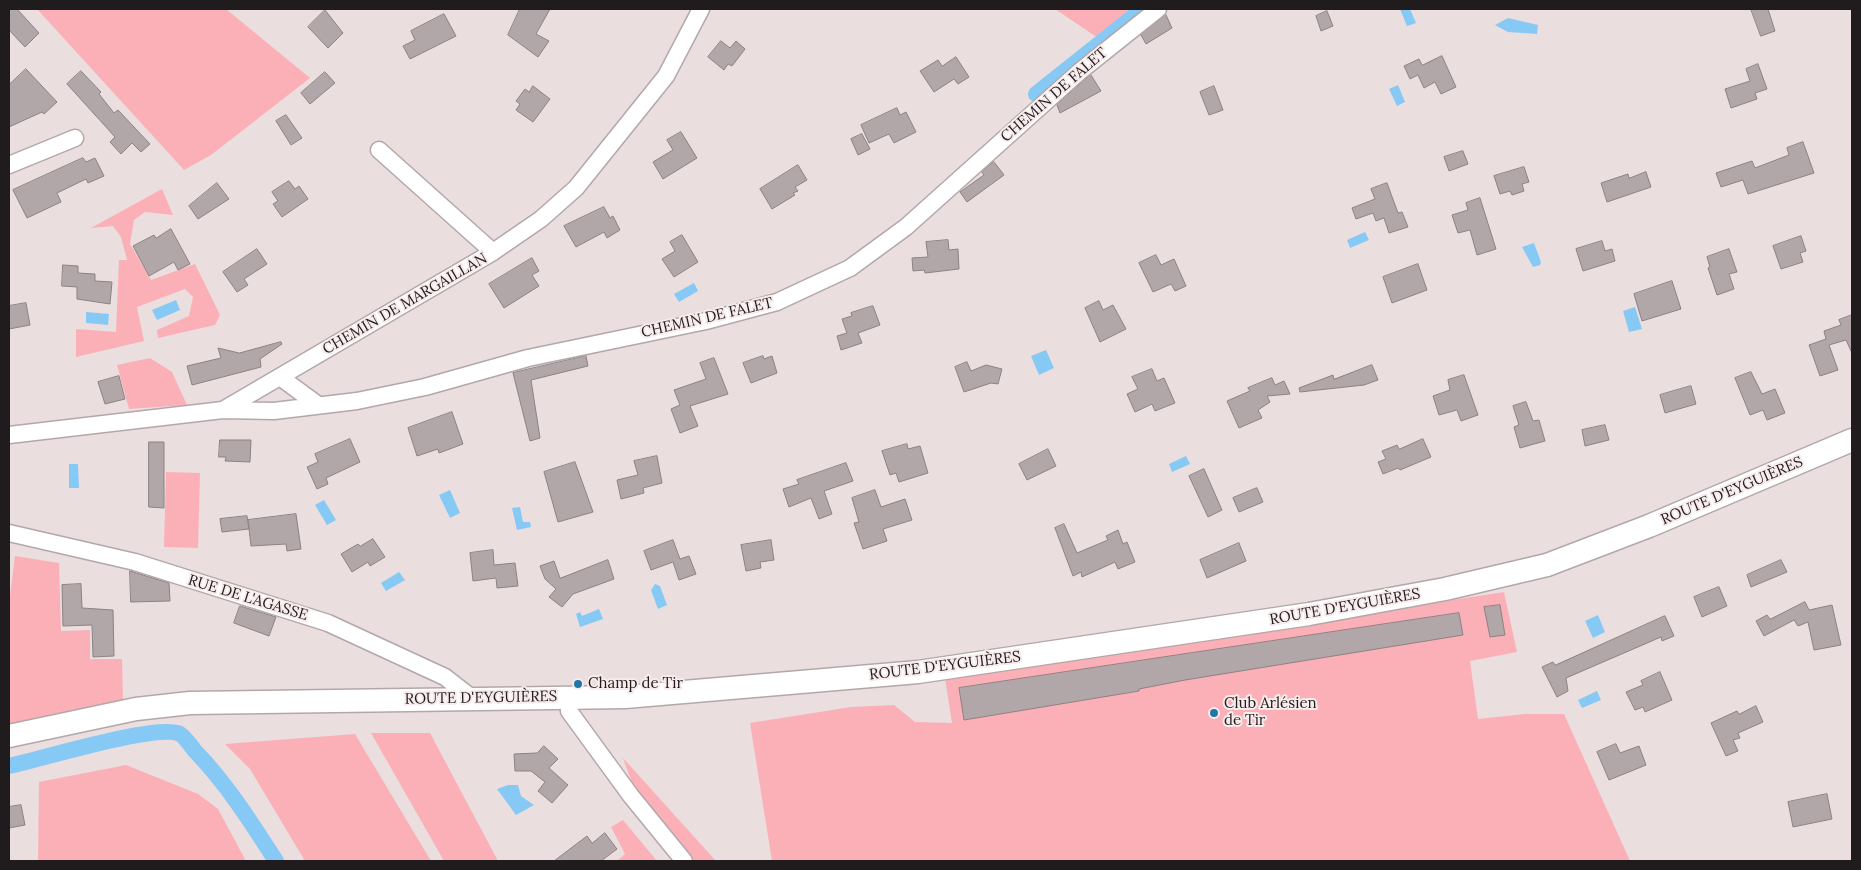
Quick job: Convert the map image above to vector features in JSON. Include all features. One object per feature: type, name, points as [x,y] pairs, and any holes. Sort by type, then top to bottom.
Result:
[{"type":"main road","name":"ROUTE D'EYGUIÈRES","points":[[9,736],[136,708],[190,703],[625,697],[918,672],[1309,614],[1445,589],[1547,565],[1593,549],[1852,440]]},
{"type":"street","name":"CHEMIN DE MARGAILLAN","points":[[9,435],[223,410],[493,252],[541,219],[576,188],[588,174],[666,76],[701,9]]},
{"type":"street","name":"CHEMIN DE FALET","points":[[223,410],[274,411],[357,401],[425,387],[528,358],[706,321],[776,302],[850,268],[906,227],[1079,72],[1158,9]]},
{"type":"street","points":[[9,165],[75,138]]},
{"type":"street","points":[[379,150],[493,252]]},
{"type":"street","points":[[280,377],[318,405]]},
{"type":"street","name":"RUE DE L'AGASSE","points":[[9,534],[134,562],[328,622],[445,677],[472,698]]},
{"type":"street","points":[[568,697],[569,711],[632,797],[684,861]]},
{"type":"shaded area","points":[[37,9],[226,9],[310,78],[211,155],[184,170]]},
{"type":"shaded area","points":[[1055,9],[1133,9],[1098,38]]},
{"type":"shaded area","points":[[162,189],[173,215],[145,212],[134,220],[130,244],[151,280],[195,264],[220,315],[215,325],[158,338],[157,330],[189,316],[193,297],[185,289],[137,307],[144,341],[76,357],[76,329],[116,332],[119,260],[127,260],[121,237],[113,226],[91,228]]},
{"type":"shaded area","points":[[150,358],[172,372],[187,405],[129,409],[117,365]]},
{"type":"shaded area","points":[[166,472],[200,473],[198,548],[164,547]]},
{"type":"shaded area","points":[[15,556],[59,563],[61,631],[90,630],[90,659],[122,659],[123,701],[9,725],[9,604]]},
{"type":"shaded area","points":[[1504,592],[1517,652],[1470,661],[1478,719],[1525,714],[1564,714],[1630,861],[772,861],[750,723],[851,707],[894,705],[915,722],[952,723],[945,678]]},
{"type":"shaded area","points":[[371,733],[430,733],[498,861],[444,861]]},
{"type":"shaded area","points":[[355,734],[431,861],[305,861],[250,769],[225,744]]},
{"type":"shaded area","points":[[623,758],[716,861],[691,861],[635,791]]},
{"type":"shaded area","points":[[126,765],[198,794],[218,809],[246,861],[38,861],[39,782]]},
{"type":"shaded area","points":[[623,820],[657,861],[617,861],[625,854],[611,827]]},
{"type":"water","points":[[1400,9],[1410,9],[1416,23],[1407,26]]},
{"type":"water","points":[[1508,18],[1538,25],[1537,34],[1508,32],[1495,25]]},
{"type":"water","points":[[1398,85],[1405,102],[1397,106],[1389,89]]},
{"type":"water","points":[[1365,232],[1369,240],[1350,248],[1347,240]]},
{"type":"water","points":[[1534,243],[1541,262],[1540,265],[1533,267],[1522,247]]},
{"type":"water","points":[[694,283],[698,291],[679,302],[674,294]]},
{"type":"water","points":[[176,300],[180,310],[157,320],[152,310]]},
{"type":"water","points":[[1635,307],[1642,329],[1629,332],[1623,311]]},
{"type":"water","points":[[86,312],[109,314],[108,325],[86,323]]},
{"type":"water","points":[[1046,350],[1054,368],[1039,375],[1031,356]]},
{"type":"water","points":[[1186,456],[1190,464],[1172,472],[1169,464]]},
{"type":"water","points":[[69,464],[78,464],[79,488],[69,488]]},
{"type":"water","points":[[450,490],[460,513],[450,518],[439,495]]},
{"type":"water","points":[[324,500],[336,520],[327,525],[315,505]]},
{"type":"water","points":[[520,507],[523,522],[530,522],[531,527],[517,530],[512,508]]},
{"type":"water","points":[[399,572],[405,580],[386,591],[381,583]]},
{"type":"water","points":[[655,584],[660,586],[667,605],[658,609],[651,590]]},
{"type":"water","points":[[599,609],[603,619],[580,627],[576,614],[580,612],[582,616]]},
{"type":"water","points":[[1598,615],[1605,632],[1593,638],[1585,621]]},
{"type":"water","points":[[1597,691],[1601,700],[1582,708],[1578,700]]},
{"type":"water","points":[[508,785],[518,785],[521,796],[534,805],[516,815],[497,789]]},
{"type":"building","points":[[9,9],[17,9],[39,33],[25,47],[9,30]]},
{"type":"building","points":[[520,9],[550,9],[536,34],[549,41],[538,57],[508,35]]},
{"type":"building","points":[[1751,9],[1768,9],[1775,31],[1761,36]]},
{"type":"building","points":[[325,10],[343,33],[328,48],[308,27]]},
{"type":"building","points":[[1327,11],[1333,26],[1321,31],[1316,16]]},
{"type":"building","points":[[444,14],[456,36],[410,59],[403,46],[415,40],[411,31]]},
{"type":"building","points":[[1166,15],[1172,28],[1146,44],[1141,35]]},
{"type":"building","points":[[721,41],[730,48],[736,41],[745,49],[732,66],[728,64],[724,70],[708,57]]},
{"type":"building","points":[[1442,56],[1456,87],[1441,94],[1435,82],[1424,88],[1418,75],[1410,79],[1404,66],[1419,59],[1422,65]]},
{"type":"building","points":[[956,57],[969,77],[958,84],[954,79],[934,92],[920,71],[938,60],[942,66]]},
{"type":"building","points":[[1758,64],[1767,89],[1755,93],[1757,99],[1731,108],[1725,89],[1750,81],[1746,69]]},
{"type":"building","points":[[26,69],[57,102],[44,114],[42,112],[9,127],[9,85]]},
{"type":"building","points":[[81,71],[101,92],[99,94],[114,113],[118,110],[150,144],[141,152],[132,143],[121,154],[110,142],[115,137],[67,84]]},
{"type":"building","points":[[325,72],[335,83],[310,104],[301,93]]},
{"type":"building","points":[[1091,75],[1101,91],[1060,113],[1057,105]]},
{"type":"building","points":[[533,86],[550,99],[533,122],[516,110],[520,104],[516,101],[525,89],[529,92]]},
{"type":"building","points":[[1214,86],[1223,110],[1209,115],[1200,92]]},
{"type":"building","points":[[897,108],[900,115],[906,112],[916,132],[894,143],[889,134],[869,143],[861,125]]},
{"type":"building","points":[[286,115],[302,138],[291,145],[276,121]]},
{"type":"building","points":[[681,132],[697,158],[663,179],[653,162],[673,150],[667,140]]},
{"type":"building","points":[[862,134],[870,149],[858,155],[851,139]]},
{"type":"building","points":[[1803,142],[1814,173],[1748,194],[1743,180],[1721,187],[1716,173],[1752,161],[1755,168],[1789,155],[1787,148]]},
{"type":"building","points":[[1463,151],[1468,164],[1449,171],[1444,157]]},
{"type":"building","points":[[83,158],[86,162],[95,158],[104,176],[88,183],[86,179],[57,193],[61,202],[27,218],[13,190]]},
{"type":"building","points":[[994,162],[1004,175],[967,202],[960,192],[984,175],[982,172]]},
{"type":"building","points":[[798,165],[807,180],[795,187],[798,191],[793,193],[795,195],[772,209],[760,189]]},
{"type":"building","points":[[1524,167],[1529,182],[1522,184],[1524,191],[1512,195],[1510,191],[1500,194],[1494,176]]},
{"type":"building","points":[[1646,172],[1651,187],[1607,202],[1601,183],[1628,174],[1629,178]]},
{"type":"building","points":[[289,181],[295,189],[299,186],[308,199],[282,217],[273,204],[278,201],[272,192]]},
{"type":"building","points":[[217,183],[229,199],[198,219],[189,206]]},
{"type":"building","points":[[1387,183],[1398,213],[1402,212],[1408,227],[1389,233],[1384,218],[1376,221],[1373,213],[1356,219],[1352,208],[1375,199],[1371,189]]},
{"type":"building","points":[[1480,198],[1496,249],[1477,255],[1470,230],[1458,233],[1452,215],[1468,210],[1466,203]]},
{"type":"building","points":[[604,207],[610,218],[613,216],[620,230],[607,238],[604,232],[576,247],[564,226]]},
{"type":"building","points":[[171,229],[190,264],[178,270],[174,262],[149,276],[133,246],[154,235],[156,238]]},
{"type":"building","points":[[682,235],[698,262],[674,277],[662,259],[675,251],[670,242]]},
{"type":"building","points":[[1801,236],[1806,251],[1800,253],[1803,262],[1781,269],[1773,246]]},
{"type":"building","points":[[948,240],[949,250],[958,249],[959,269],[925,273],[924,270],[913,271],[912,258],[928,257],[926,242]]},
{"type":"building","points":[[1602,241],[1605,251],[1612,249],[1615,261],[1583,271],[1576,249]]},
{"type":"building","points":[[257,249],[267,264],[244,279],[248,285],[237,292],[223,272]]},
{"type":"building","points":[[1729,249],[1737,272],[1729,274],[1734,289],[1717,295],[1708,268],[1710,267],[1707,257]]},
{"type":"building","points":[[1156,255],[1161,265],[1174,259],[1186,286],[1175,291],[1171,284],[1153,292],[1139,263]]},
{"type":"building","points":[[532,258],[539,271],[532,275],[539,286],[504,308],[489,284]]},
{"type":"building","points":[[1418,264],[1427,290],[1392,303],[1383,277]]},
{"type":"building","points":[[63,265],[78,266],[78,273],[95,274],[95,281],[112,282],[110,304],[77,299],[77,287],[62,286]]},
{"type":"building","points":[[1672,281],[1681,309],[1642,321],[1634,294]]},
{"type":"building","points":[[1099,301],[1103,310],[1113,305],[1126,329],[1100,342],[1085,308]]},
{"type":"building","points":[[26,303],[30,325],[9,329],[9,306]]},
{"type":"building","points":[[873,306],[880,325],[858,333],[862,343],[841,350],[837,336],[847,333],[842,319],[852,316],[851,313]]},
{"type":"building","points":[[1852,315],[1852,353],[1846,340],[1829,345],[1838,370],[1820,376],[1809,345],[1826,339],[1824,331],[1841,325],[1839,320]]},
{"type":"building","points":[[281,342],[282,344],[260,359],[261,367],[192,385],[187,366],[221,358],[218,348],[239,353]]},
{"type":"building","points":[[586,356],[588,366],[531,380],[540,438],[530,441],[513,373]]},
{"type":"building","points":[[763,356],[764,359],[772,356],[777,373],[751,383],[743,363]]},
{"type":"building","points":[[714,358],[728,394],[690,406],[698,426],[680,433],[671,409],[680,405],[674,390],[706,379],[700,363]]},
{"type":"building","points":[[967,362],[971,371],[986,365],[1002,369],[998,384],[991,383],[964,392],[955,367]]},
{"type":"building","points":[[1372,365],[1378,380],[1364,385],[1300,392],[1299,388],[1333,375],[1334,379]]},
{"type":"building","points":[[1152,369],[1157,381],[1164,378],[1175,403],[1155,411],[1152,404],[1135,412],[1127,394],[1138,389],[1132,377]]},
{"type":"building","points":[[1751,372],[1762,394],[1775,389],[1785,413],[1767,420],[1763,410],[1750,415],[1735,378]]},
{"type":"building","points":[[1464,375],[1478,415],[1461,421],[1457,410],[1439,415],[1433,396],[1450,390],[1448,380]]},
{"type":"building","points":[[119,376],[125,399],[105,404],[98,382]]},
{"type":"building","points":[[1272,378],[1275,385],[1284,381],[1290,394],[1267,396],[1270,402],[1258,410],[1262,418],[1239,428],[1227,401],[1250,391],[1248,388]]},
{"type":"building","points":[[1691,386],[1696,404],[1665,413],[1660,395]]},
{"type":"building","points":[[1526,402],[1533,421],[1539,420],[1545,441],[1520,448],[1514,427],[1519,425],[1513,406]]},
{"type":"building","points":[[452,412],[463,444],[439,453],[438,449],[417,456],[408,428]]},
{"type":"building","points":[[1605,425],[1609,440],[1585,446],[1582,430]]},
{"type":"building","points":[[350,439],[360,462],[326,478],[328,484],[317,489],[307,467],[318,462],[315,454]]},
{"type":"building","points":[[1423,439],[1431,457],[1400,470],[1398,468],[1383,474],[1378,462],[1386,459],[1382,451],[1397,445],[1399,449]]},
{"type":"building","points":[[220,440],[251,440],[250,462],[225,461],[226,457],[219,457]]},
{"type":"building","points":[[149,442],[164,442],[164,508],[149,507]]},
{"type":"building","points":[[907,444],[908,449],[920,446],[928,473],[899,482],[896,473],[890,475],[882,451]]},
{"type":"building","points":[[1048,449],[1056,466],[1027,480],[1019,464]]},
{"type":"building","points":[[657,456],[662,483],[643,488],[644,493],[621,499],[617,480],[638,475],[634,461]]},
{"type":"building","points":[[575,462],[593,512],[558,522],[544,472]]},
{"type":"building","points":[[846,463],[853,481],[824,491],[832,514],[819,519],[811,498],[789,507],[783,489],[799,484],[797,480]]},
{"type":"building","points":[[1204,469],[1222,510],[1208,517],[1189,476]]},
{"type":"building","points":[[1257,488],[1263,502],[1239,512],[1233,498]]},
{"type":"building","points":[[875,490],[881,507],[905,499],[912,520],[883,529],[887,541],[863,549],[854,523],[859,522],[852,498]]},
{"type":"building","points":[[296,514],[301,549],[287,551],[286,544],[251,546],[248,520]]},
{"type":"building","points":[[247,516],[249,529],[222,532],[220,519]]},
{"type":"building","points":[[1064,524],[1077,553],[1108,540],[1106,536],[1118,530],[1123,544],[1127,542],[1135,562],[1118,569],[1115,562],[1082,577],[1081,572],[1073,576],[1055,528]]},
{"type":"building","points":[[373,539],[385,557],[370,566],[368,562],[352,572],[341,554],[358,544],[360,546]]},
{"type":"building","points":[[673,540],[680,559],[689,556],[696,574],[679,580],[673,562],[651,570],[644,551]]},
{"type":"building","points":[[771,540],[774,560],[760,562],[761,568],[746,571],[741,545]]},
{"type":"building","points":[[1239,543],[1246,561],[1207,578],[1200,560]]},
{"type":"building","points":[[493,550],[494,565],[515,563],[518,586],[497,588],[496,578],[473,581],[470,553]]},
{"type":"building","points":[[608,560],[614,579],[573,594],[562,607],[549,597],[556,589],[545,579],[540,566],[554,561],[560,578]]},
{"type":"building","points":[[1781,560],[1787,572],[1751,587],[1747,575]]},
{"type":"building","points":[[130,571],[169,583],[170,601],[131,602]]},
{"type":"building","points":[[81,584],[82,608],[113,610],[114,656],[93,657],[92,625],[63,626],[62,585]]},
{"type":"building","points":[[1719,587],[1727,606],[1702,617],[1694,597]]},
{"type":"building","points":[[1805,602],[1809,610],[1832,605],[1841,645],[1814,650],[1808,622],[1798,626],[1794,620],[1764,636],[1756,621],[1767,615],[1770,619]]},
{"type":"building","points":[[1500,605],[1505,635],[1490,637],[1484,607]]},
{"type":"building","points":[[240,606],[276,617],[269,636],[234,623]]},
{"type":"building","points":[[1459,613],[1463,635],[1185,680],[1139,689],[1139,691],[964,720],[959,688]]},
{"type":"building","points":[[1665,616],[1674,636],[1662,641],[1661,637],[1566,678],[1568,691],[1557,697],[1542,667],[1553,662],[1555,665]]},
{"type":"building","points":[[1660,672],[1672,700],[1645,712],[1643,707],[1635,710],[1626,692],[1643,685],[1641,681]]},
{"type":"building","points":[[1756,706],[1763,722],[1738,733],[1740,738],[1733,740],[1738,751],[1726,756],[1711,723],[1737,711],[1739,714]]},
{"type":"building","points":[[1616,744],[1620,753],[1639,746],[1646,765],[1609,780],[1597,752]]},
{"type":"building","points":[[544,746],[558,759],[549,768],[568,785],[552,803],[538,791],[545,782],[531,771],[515,771],[514,754],[537,753]]},
{"type":"building","points":[[1827,794],[1832,819],[1793,827],[1788,802]]},
{"type":"building","points":[[21,805],[25,825],[9,828],[9,807]]},
{"type":"building","points":[[605,833],[617,849],[601,861],[554,861],[587,836],[592,843]]},
{"type":"waterway","points":[[1036,94],[1143,9]]},
{"type":"waterway","points":[[9,766],[124,738],[167,732],[180,734],[228,790],[276,861]]},
{"type":"place","name":"Champ de Tir","points":[[578,684]]},
{"type":"place","name":"Club Arlésien de Tir","points":[[1214,713]]}]
